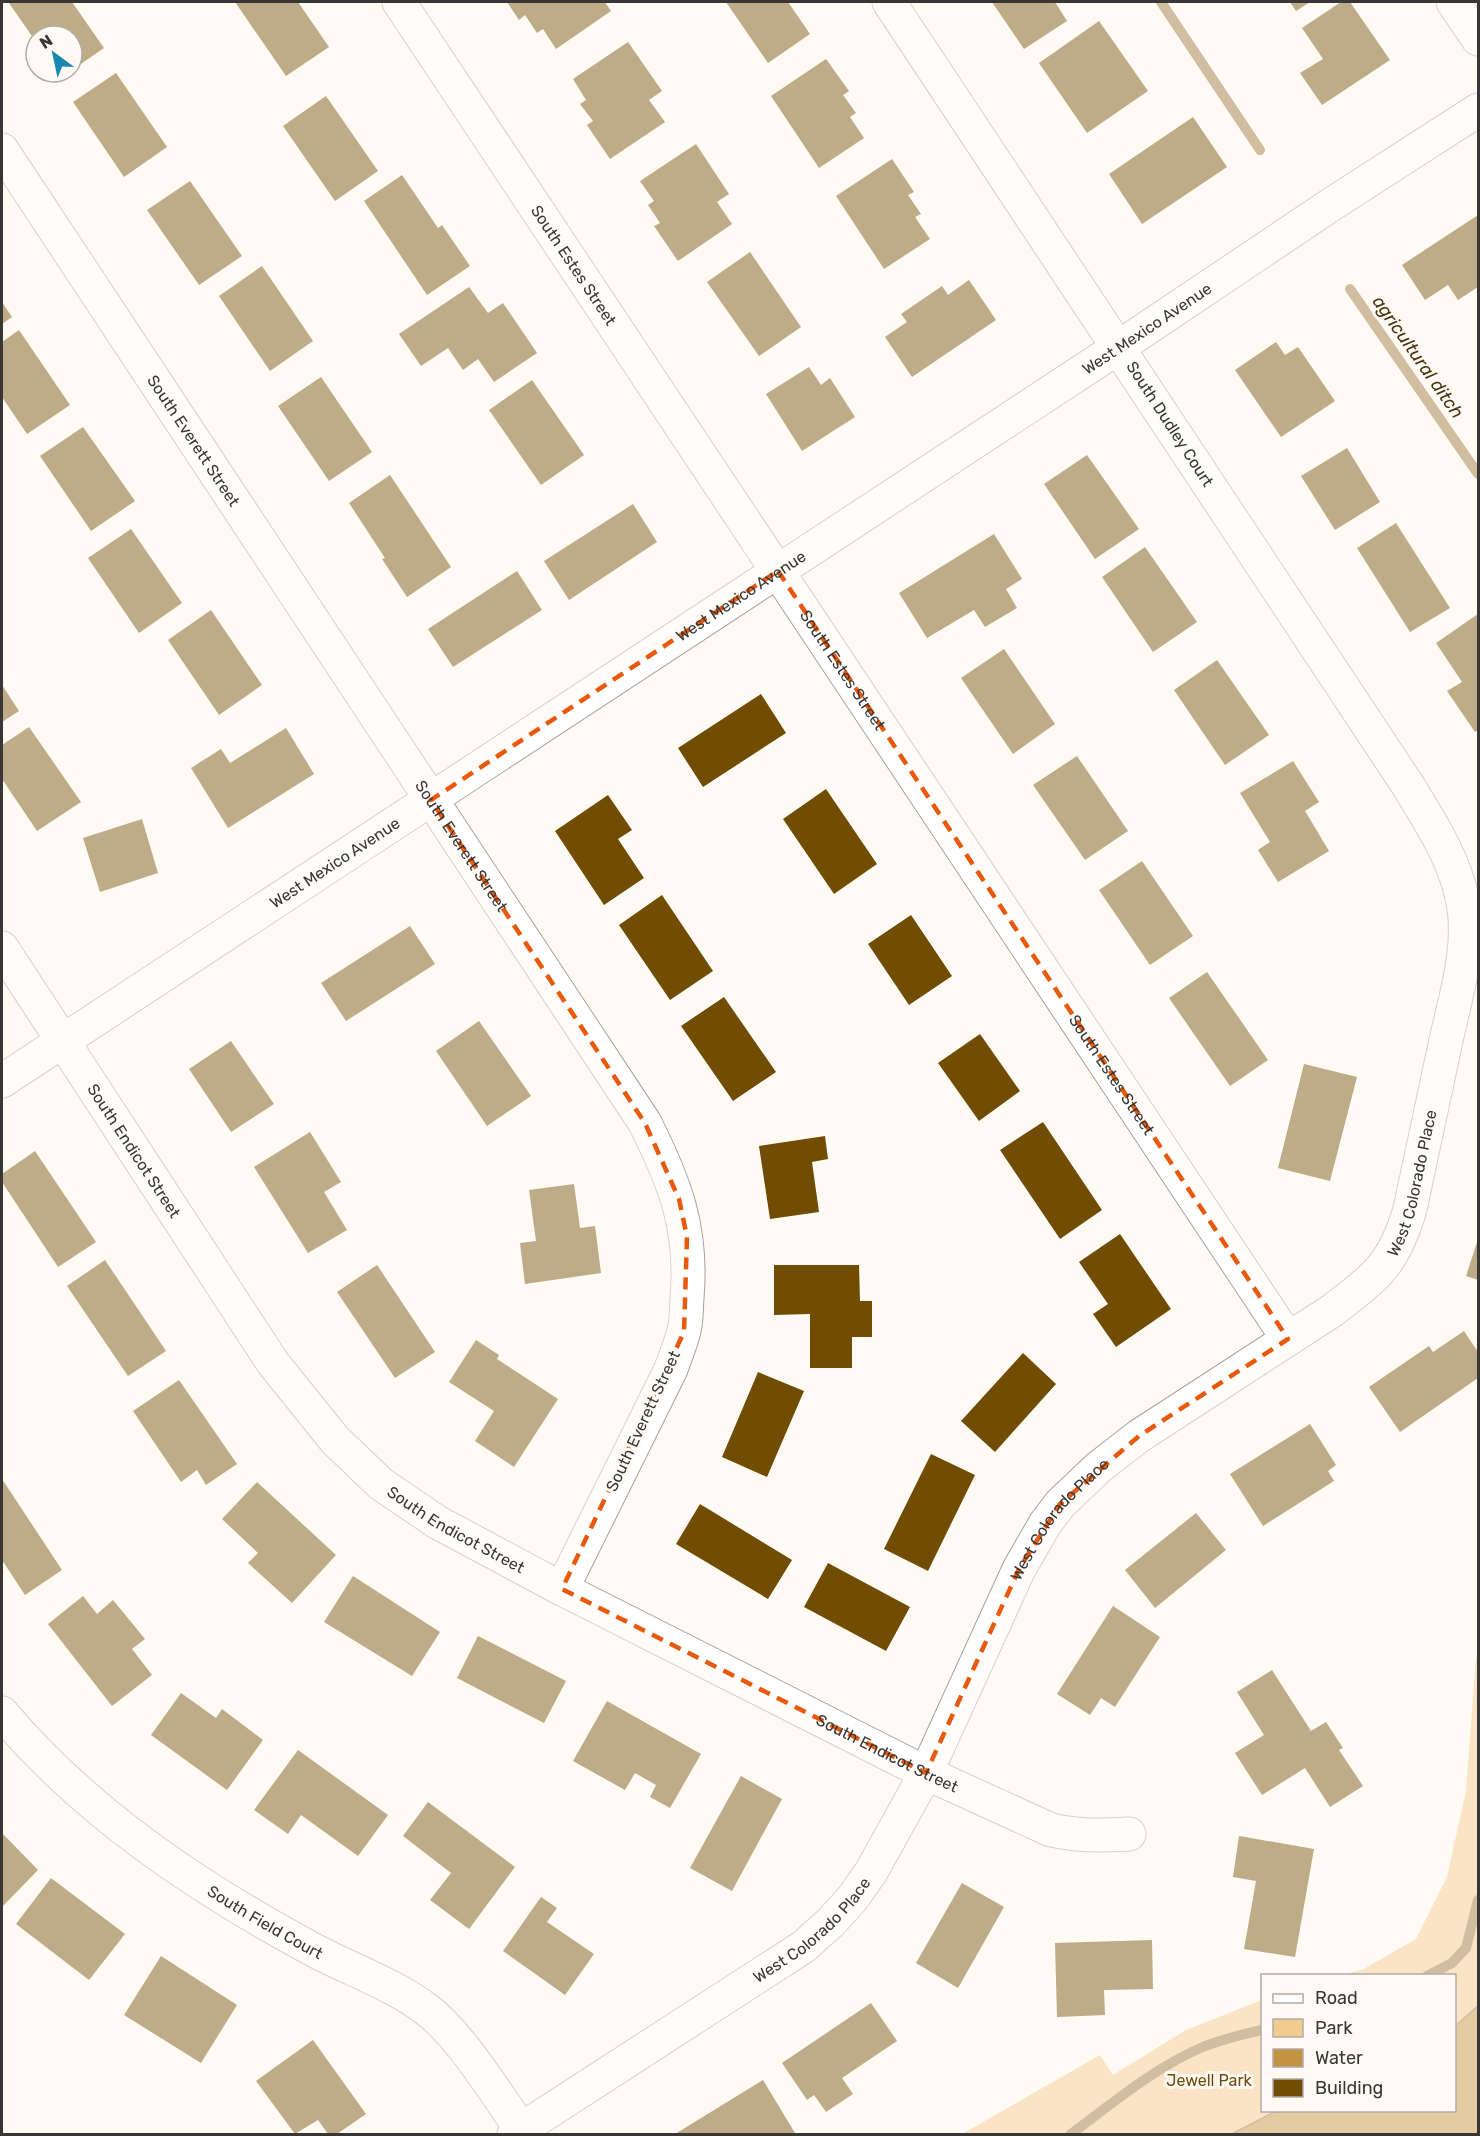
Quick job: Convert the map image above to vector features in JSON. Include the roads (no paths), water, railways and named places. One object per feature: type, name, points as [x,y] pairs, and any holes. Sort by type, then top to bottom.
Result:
[{"type":"street","name":"South Estes Street","points":[[399,2],[1288,1339]]},
{"type":"street","name":"South Dudley Court","points":[[890,2],[1402,777],[1446,850]]},
{"type":"street","points":[[1453,2],[1479,39]]},
{"type":"street","name":"West Mexico Avenue","points":[[2,1081],[1119,347],[1319,213],[1479,110]]},
{"type":"street","name":"South Everett Street","points":[[2,150],[645,1123],[679,1199],[687,1237],[688,1287],[684,1332],[670,1369],[562,1589]]},
{"type":"street","name":"West Colorado Place","points":[[518,2132],[803,1947],[830,1923],[852,1899],[871,1872],[926,1773],[1019,1569],[1045,1524],[1060,1504],[1099,1467],[1139,1436],[1333,1310],[1368,1282],[1392,1256],[1402,1234],[1422,1153],[1461,970],[1464,947],[1462,898],[1446,850]]},
{"type":"street","name":"South Endicot Street","points":[[2,948],[273,1364],[335,1440],[381,1484],[437,1522],[562,1589],[926,1773],[1051,1830],[1067,1834],[1106,1836],[1130,1834]]},
{"type":"street","name":"South Field Court","points":[[2,1713],[29,1746],[91,1802],[166,1859],[262,1921],[312,1949],[401,1993],[428,2010],[453,2035],[518,2132]]},
{"type":"water","points":[[1478,2006],[1478,2134],[1232,2134],[1274,2112],[1456,2112],[1456,2025]]},
{"type":"waterway","name":"agricultural ditch","points":[[1161,2],[1260,150]]},
{"type":"waterway","name":"agricultural ditch","points":[[1350,289],[1478,474]]},
{"type":"waterway","name":"agricultural ditch","points":[[1431,1974],[1452,1963],[1466,1948],[1478,1900]]},
{"type":"waterway","name":"agricultural ditch","points":[[1071,2134],[1135,2086],[1187,2054],[1219,2041],[1261,2030]]},
{"type":"park label","name":"Jewell Park","points":[[1209,2080]]}]
